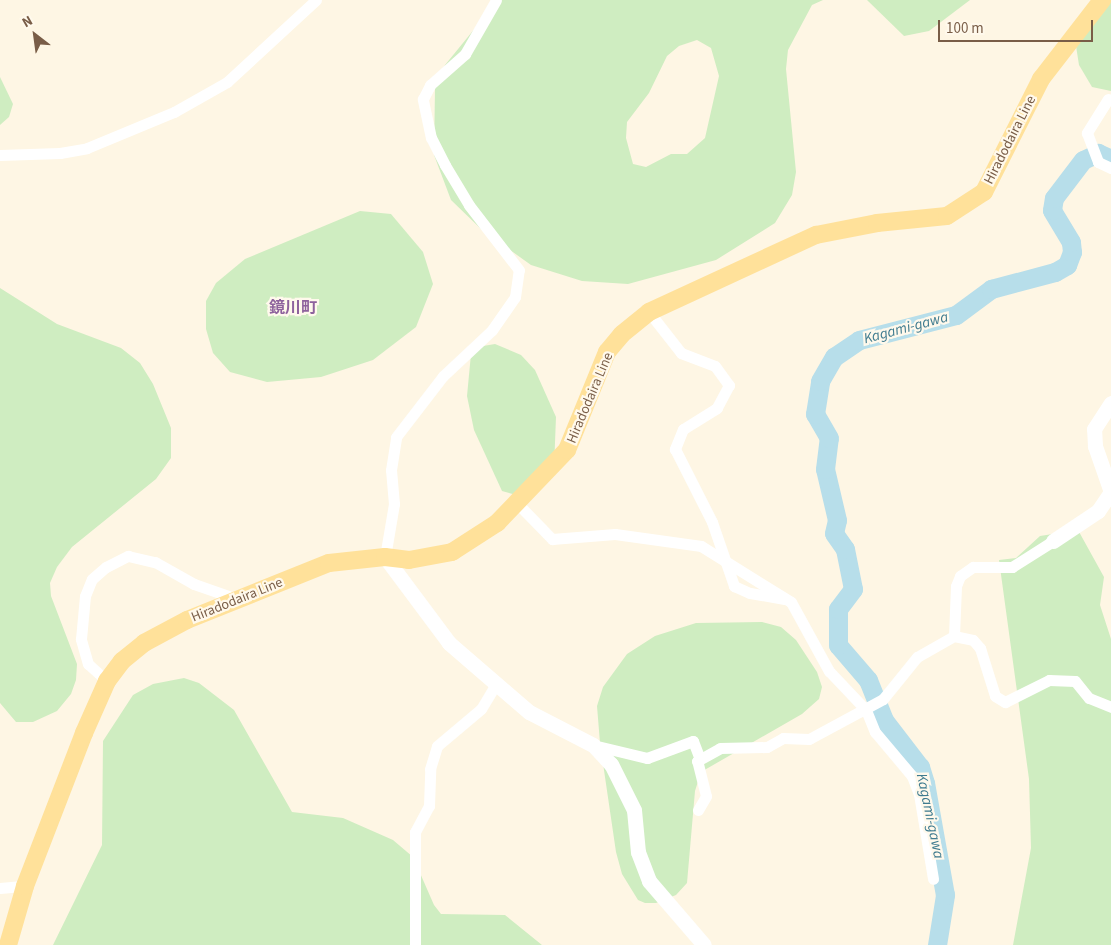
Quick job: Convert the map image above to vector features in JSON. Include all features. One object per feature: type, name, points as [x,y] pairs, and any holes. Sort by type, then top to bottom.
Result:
[{"type":"main road","name":"Hiradodaira Line","points":[[8,945],[25,886],[107,681],[122,661],[144,642],[237,599],[329,563],[384,557],[409,560],[452,552],[497,523],[567,450],[607,352],[622,334],[649,312],[816,235],[877,223],[947,216],[964,208],[992,179],[1041,79],[1102,0]]},
{"type":"street","points":[[0,155],[60,153],[87,148],[174,112],[242,71],[316,0]]},
{"type":"street","points":[[496,0],[465,54],[430,85],[423,99],[431,138],[445,165],[469,205],[519,270],[514,297],[492,330],[443,376],[396,437],[391,470],[394,504],[384,557],[436,630],[529,712],[593,745],[647,758],[693,741],[700,759]]},
{"type":"street","points":[[1108,99],[1087,134],[1098,162],[1111,168]]},
{"type":"street","points":[[649,312],[682,352],[715,366],[729,385],[717,408],[684,429],[675,449],[712,522],[734,586],[750,593],[786,599]]},
{"type":"street","points":[[954,636],[956,586],[960,576],[973,568],[1012,567],[1098,511],[1111,492],[1096,446],[1094,429],[1097,419],[1111,403]]},
{"type":"street","points":[[516,502],[552,539],[615,534],[701,546],[786,599],[803,621],[828,671],[866,710],[875,732],[912,776],[919,794],[933,879]]},
{"type":"street","points":[[107,681],[88,664],[81,639],[85,596],[92,579],[106,567],[128,556],[146,560],[194,584],[237,599]]},
{"type":"street","points":[[698,810],[706,796],[696,761],[720,748],[767,747],[783,738],[809,739],[855,711],[866,710],[883,699],[917,657],[954,636],[973,640],[980,648],[995,696],[1005,702],[1050,680],[1075,681],[1089,698],[1111,707]]},
{"type":"street","points":[[415,945],[415,832],[429,806],[430,769],[437,746],[481,709],[496,684]]},
{"type":"street","points":[[593,745],[626,787],[634,810],[638,852],[649,880],[704,945]]},
{"type":"street","points":[[0,888],[25,886]]},
{"type":"green space","points":[[498,0],[823,0],[812,5],[788,50],[786,69],[796,172],[792,195],[775,223],[716,260],[628,284],[582,281],[531,265],[482,230],[451,200],[434,155],[435,88],[445,65]],"holes":[[[697,40],[711,48],[719,76],[705,138],[687,154],[671,154],[646,167],[633,164],[626,138],[627,122],[649,93],[667,56],[679,46]]]},
{"type":"green space","points":[[867,0],[970,0],[929,31],[904,36]]},
{"type":"green space","points":[[1111,0],[1111,91],[1092,87],[1079,65],[1076,46]]},
{"type":"green space","points":[[0,77],[13,104],[9,117],[0,125]]},
{"type":"green space","points":[[360,211],[391,214],[423,252],[433,284],[416,327],[373,360],[321,377],[267,382],[230,372],[213,353],[206,329],[206,301],[216,283],[245,259]]},
{"type":"green space","points":[[0,288],[57,324],[121,348],[140,363],[153,384],[171,428],[171,458],[156,479],[72,547],[57,567],[50,583],[51,596],[77,664],[76,680],[71,694],[57,711],[33,722],[16,722],[0,703]]},
{"type":"green space","points":[[495,344],[521,355],[535,370],[556,417],[554,468],[524,497],[502,491],[474,430],[467,396],[471,354],[477,347]]},
{"type":"green space","points":[[1078,530],[1104,577],[1100,605],[1111,639],[1111,945],[1013,945],[1031,848],[1029,779],[999,560],[1016,558],[1040,536]]},
{"type":"green space","points":[[762,622],[781,627],[796,640],[817,672],[822,687],[819,699],[802,714],[701,772],[695,791],[687,883],[676,895],[656,903],[645,903],[638,900],[622,874],[616,852],[600,743],[597,706],[603,687],[627,654],[655,636],[696,623]]},
{"type":"green space","points":[[184,678],[199,683],[234,710],[292,812],[343,818],[393,840],[413,857],[434,905],[441,914],[505,915],[542,945],[53,945],[102,845],[103,741],[133,695],[153,684]]},
{"type":"waterway","name":"Kagami-gawa","points":[[937,945],[945,895],[925,783],[920,767],[884,720],[868,680],[838,645],[838,609],[853,589],[845,549],[834,533],[837,520],[825,469],[829,438],[815,414],[820,381],[834,357],[859,340],[956,315],[991,289],[1055,272],[1067,265],[1072,252],[1071,242],[1052,210],[1054,198],[1083,160],[1098,153],[1111,159]]},
{"type":"district","name":"鏡川町","points":[[293,308]]}]
